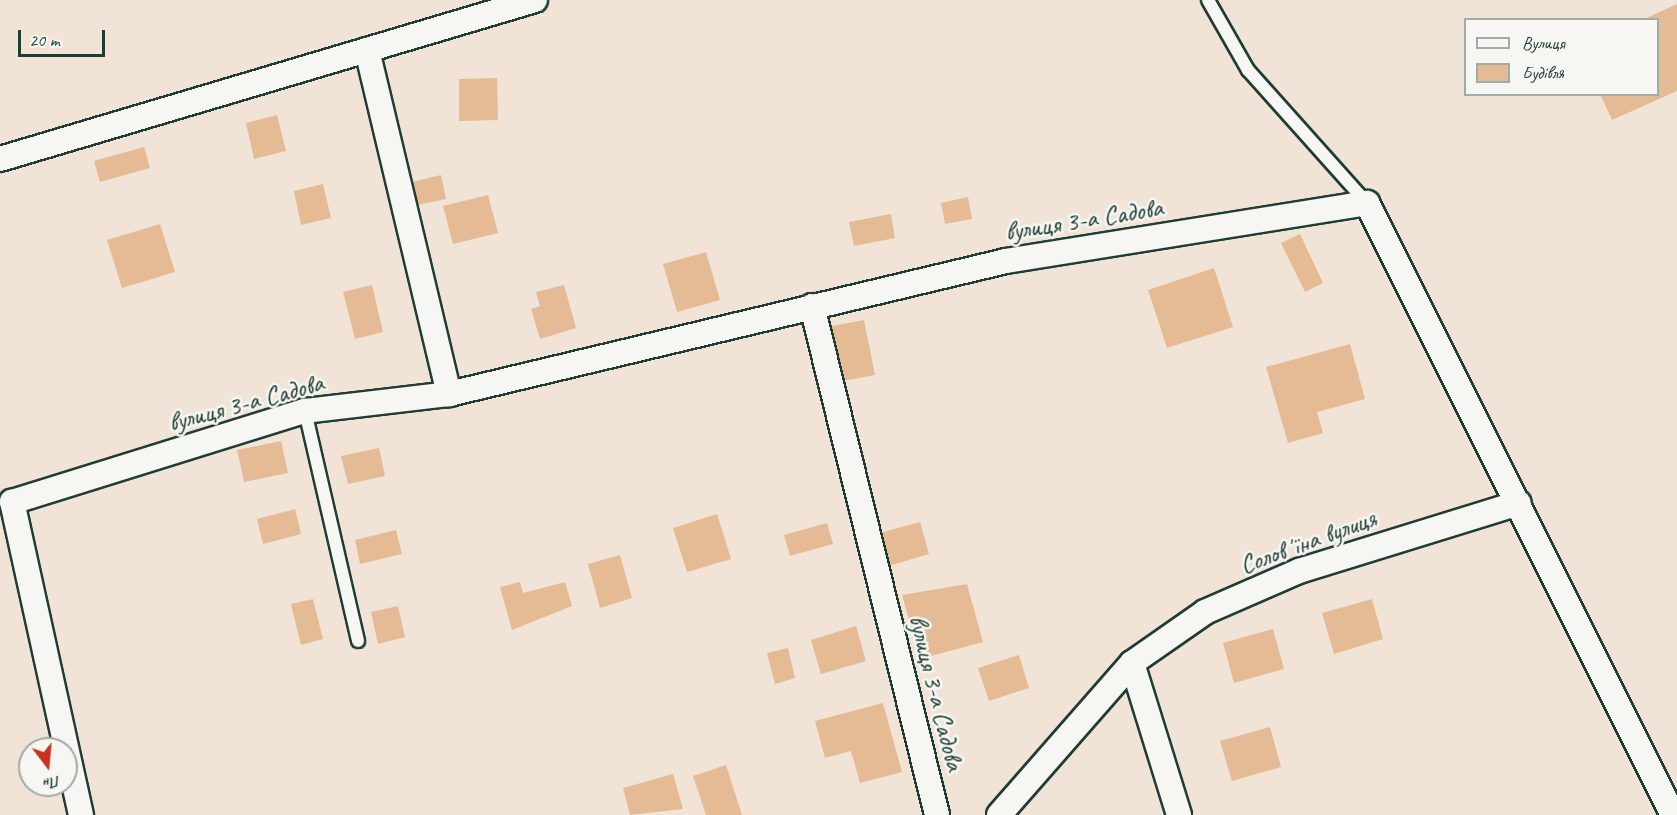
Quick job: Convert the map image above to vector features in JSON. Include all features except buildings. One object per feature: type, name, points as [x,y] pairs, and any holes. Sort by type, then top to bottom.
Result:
[{"type":"street","points":[[0,159],[535,0]]},
{"type":"street","points":[[367,50],[449,394]]},
{"type":"street","points":[[1367,204],[1519,503],[1673,815]]},
{"type":"street","name":"вулиця 3-а Садова","points":[[81,815],[12,501],[305,411],[449,394],[1006,261],[1367,204]]},
{"type":"street","name":"вулиця 3-а Садова","points":[[812,306],[937,815]]},
{"type":"street","name":"Соловʼїна вулиця","points":[[999,815],[1132,663],[1205,612],[1299,572],[1519,503]]},
{"type":"street","points":[[1132,663],[1179,815]]},
{"type":"lane","points":[[1208,0],[1248,69],[1367,204]]},
{"type":"lane","points":[[305,411],[358,641]]}]
